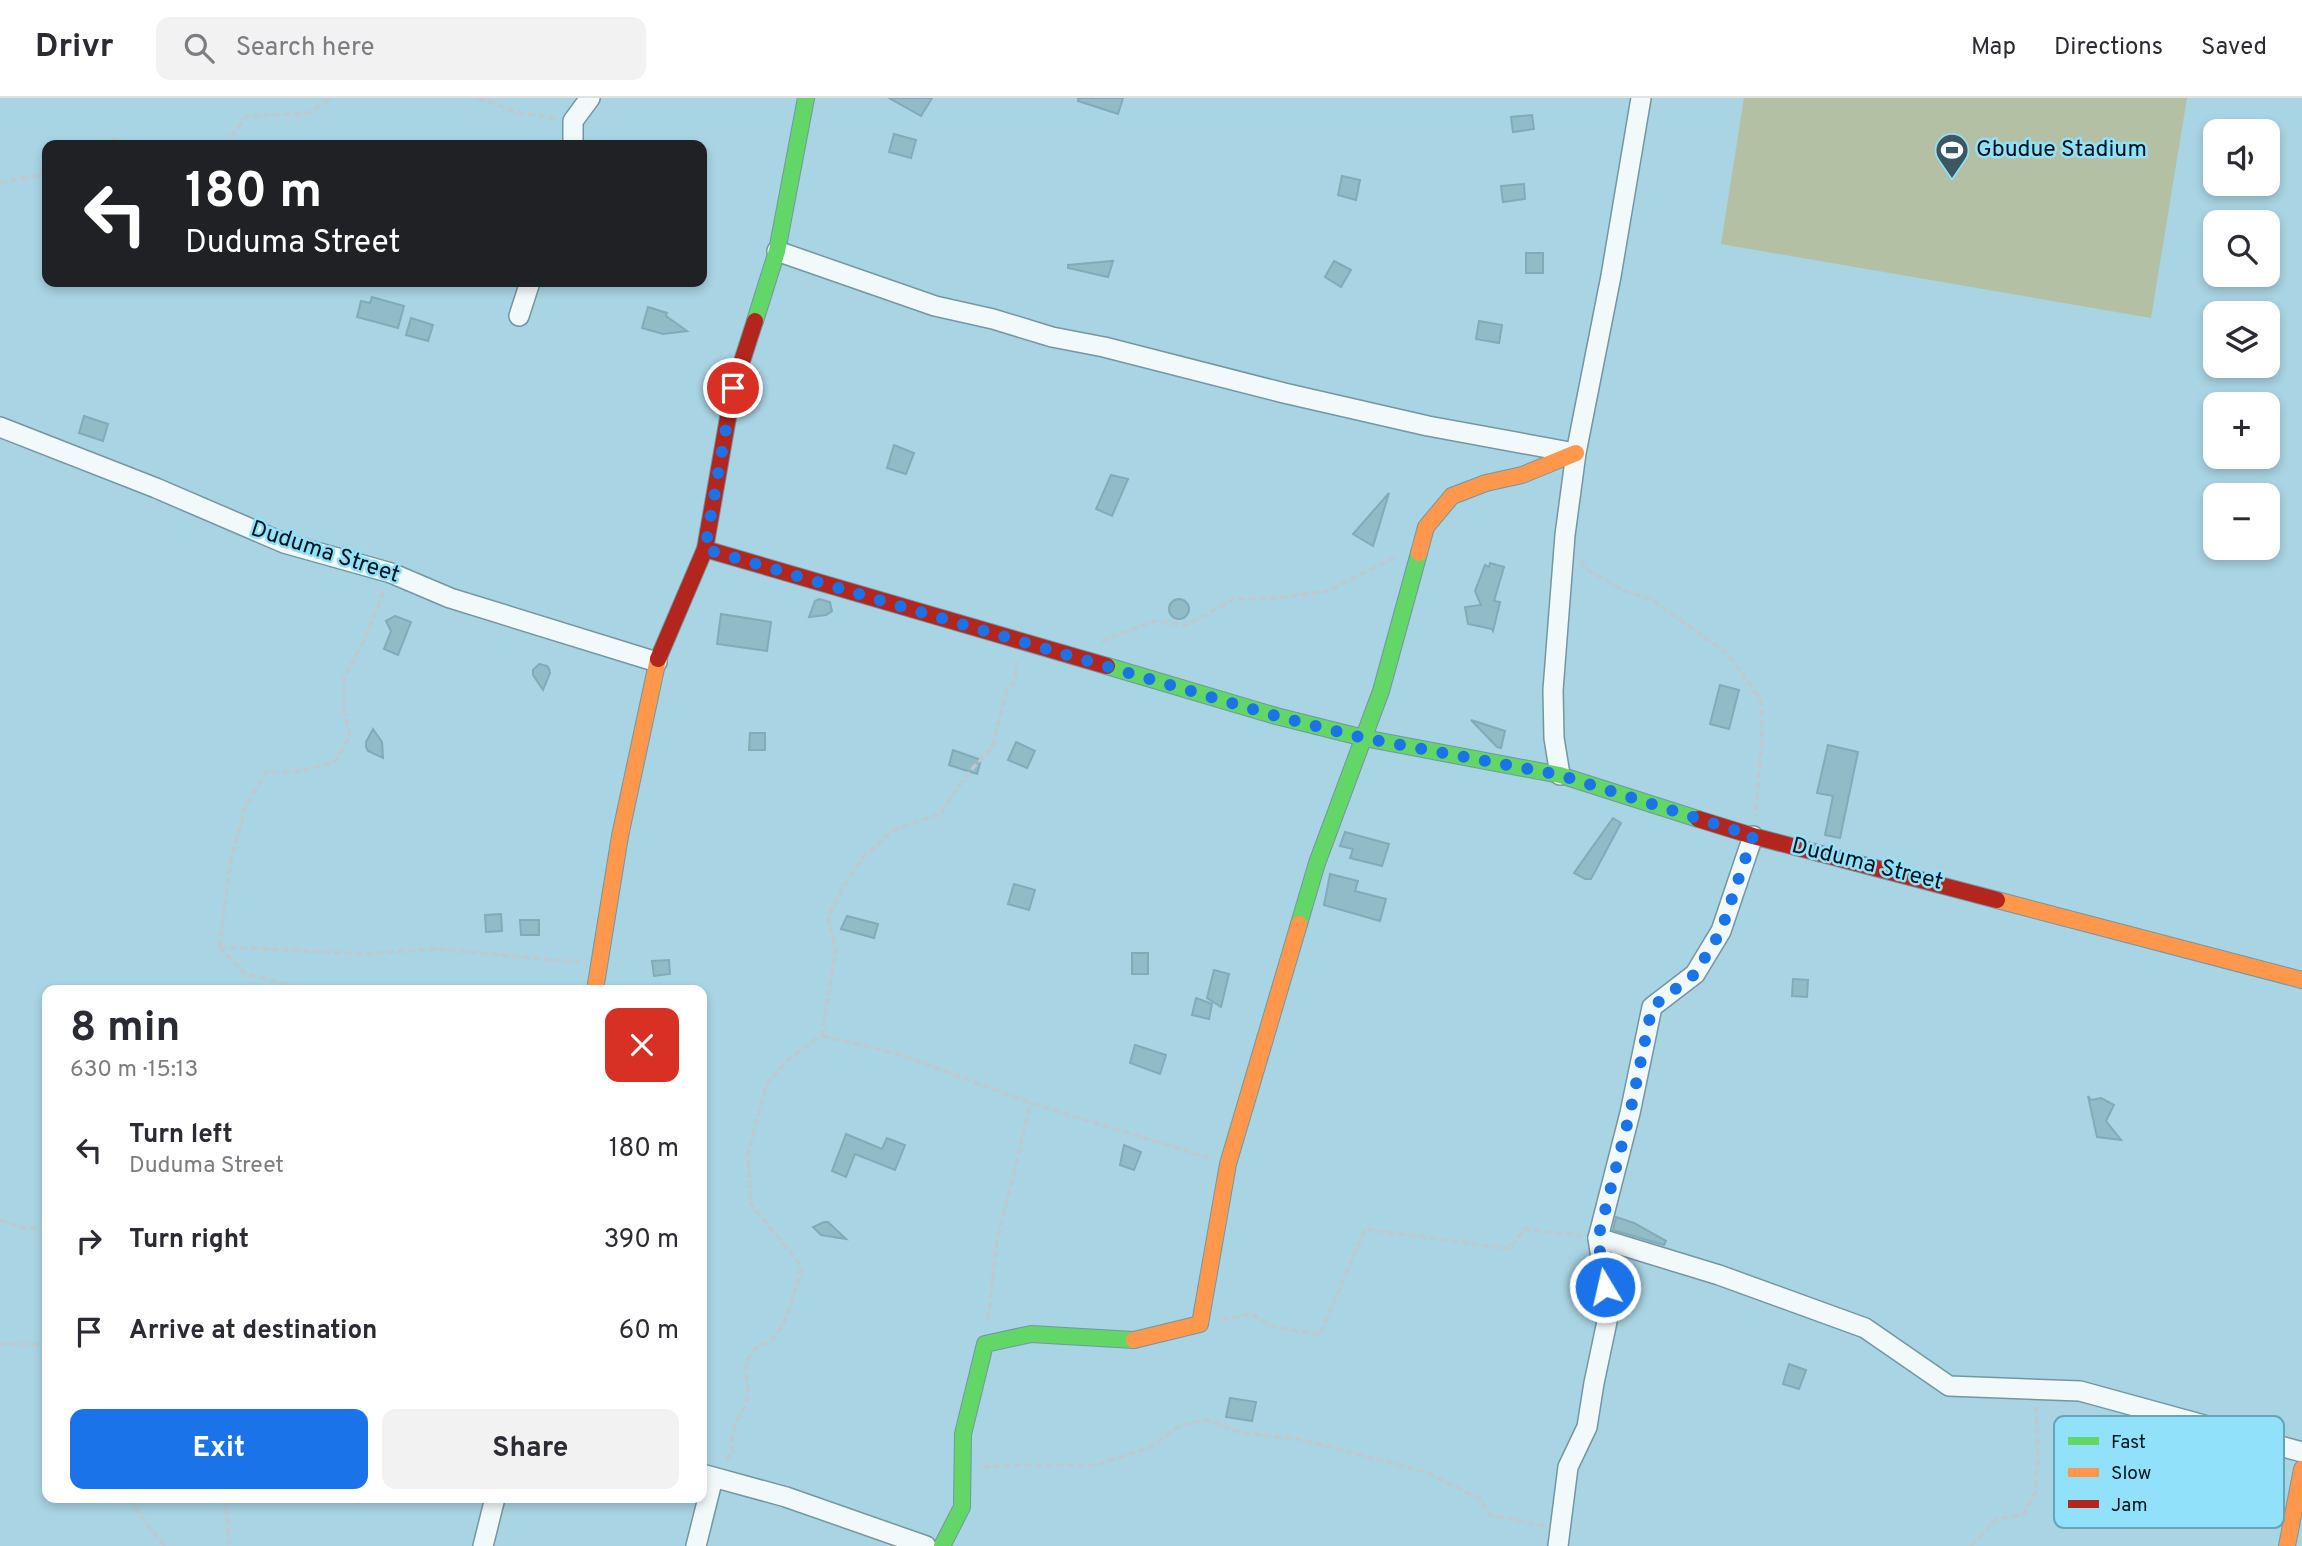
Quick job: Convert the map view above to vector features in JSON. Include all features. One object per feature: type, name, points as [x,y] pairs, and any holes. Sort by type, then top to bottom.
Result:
[{"type":"street","points":[[573,140],[573,121],[590,98]]},
{"type":"street","points":[[596,985],[621,836],[657,662],[705,549],[733,388],[778,251],[806,98]]},
{"type":"street","points":[[1560,775],[1554,738],[1553,690],[1565,535],[1576,453],[1611,276],[1641,98]]},
{"type":"street","points":[[778,251],[935,306],[993,319],[1052,337],[1104,347],[1284,393],[1429,426],[1576,453]]},
{"type":"street","points":[[519,316],[528,287]]},
{"type":"street","name":"Duduma Street","points":[[0,427],[156,488],[284,543],[391,573],[450,598],[657,662]]},
{"type":"street","points":[[942,1546],[962,1507],[963,1434],[985,1344],[1031,1334],[1138,1340],[1200,1324],[1228,1164],[1317,863],[1381,691],[1426,527],[1452,496],[1486,483],[1522,475],[1576,453]]},
{"type":"street","name":"Duduma Street","points":[[705,549],[1276,716],[1364,738],[1560,775],[1753,836],[2302,980]]},
{"type":"street","points":[[1558,1537],[1568,1467],[1587,1427],[1609,1312],[1598,1238],[1630,1113],[1652,1007],[1695,974],[1721,931],[1753,836]]},
{"type":"street","points":[[1598,1238],[1719,1275],[1865,1328],[1949,1385],[2080,1391],[2171,1416]]},
{"type":"street","points":[[2284,1447],[2302,1452]]},
{"type":"street","points":[[2287,1546],[2302,1469]]},
{"type":"street","points":[[707,1476],[786,1497],[926,1546]]},
{"type":"street","points":[[483,1546],[494,1503]]},
{"type":"street","points":[[696,1546],[703,1503]]},
{"type":"path","points":[[229,140],[247,116],[309,113],[332,98]]},
{"type":"path","points":[[478,98],[517,111],[573,121]]},
{"type":"path","points":[[0,183],[42,174]]},
{"type":"path","points":[[1565,535],[1586,569],[1623,590],[1652,600],[1728,654],[1761,700],[1762,743],[1753,836]]},
{"type":"path","points":[[1101,642],[1155,621],[1186,625],[1234,599],[1268,599],[1328,591],[1421,545]]},
{"type":"path","points":[[219,947],[231,859],[246,806],[266,772],[300,771],[335,762],[350,736],[344,710],[344,678],[365,639],[391,573]]},
{"type":"path","points":[[707,1476],[733,1452],[731,1438],[734,1424],[748,1392],[745,1377],[749,1357],[756,1348],[776,1335],[802,1267],[751,1204],[748,1154],[766,1083],[789,1059],[822,1035],[836,950],[828,918],[840,892],[863,857],[894,830],[940,814],[969,772],[992,748],[1006,692],[1014,683],[1021,643]]},
{"type":"path","points":[[219,947],[367,954],[434,949],[599,964]]},
{"type":"path","points":[[219,947],[244,973],[288,985]]},
{"type":"path","points":[[822,1035],[898,1054],[1031,1103],[1228,1164]]},
{"type":"path","points":[[985,1344],[997,1241],[1031,1103]]},
{"type":"path","points":[[0,1220],[28,1229],[42,1228]]},
{"type":"path","points":[[1200,1324],[1251,1314],[1274,1327],[1320,1335],[1365,1229],[1510,1249],[1524,1229],[1598,1238]]},
{"type":"path","points":[[0,1344],[42,1345]]},
{"type":"path","points":[[1971,1546],[1996,1520],[2024,1514],[2035,1493],[2039,1457],[2035,1389]]},
{"type":"path","points":[[964,1468],[1096,1465],[1149,1448],[1181,1424],[1207,1420],[1242,1433],[1300,1439],[1425,1472],[1480,1499],[1490,1515],[1558,1537]]},
{"type":"path","points":[[132,1503],[165,1546]]},
{"type":"path","points":[[225,1503],[229,1546]]},
{"type":"green space","name":"Gbudue Stadium","points":[[1744,98],[2187,98],[2151,318],[1721,244]]},
{"type":"building","points":[[889,98],[932,98],[921,116]]},
{"type":"building","points":[[1078,98],[1123,98],[1118,114],[1078,101]]},
{"type":"building","points":[[1532,115],[1534,129],[1513,132],[1511,117]]},
{"type":"building","points":[[894,134],[916,140],[911,158],[889,152]]},
{"type":"building","points":[[1342,176],[1360,180],[1356,200],[1338,195]]},
{"type":"building","points":[[1524,184],[1525,199],[1503,202],[1501,186]]},
{"type":"building","points":[[1526,253],[1543,253],[1543,273],[1526,273]]},
{"type":"building","points":[[1113,261],[1108,277],[1068,268],[1068,265]]},
{"type":"building","points":[[1334,261],[1351,270],[1341,287],[1325,277]]},
{"type":"building","points":[[372,297],[404,306],[398,328],[357,317],[361,301],[370,303]]},
{"type":"building","points":[[648,307],[667,313],[666,316],[687,331],[663,334],[642,328]]},
{"type":"building","points":[[411,318],[433,325],[428,341],[406,335]]},
{"type":"building","points":[[1479,321],[1502,325],[1499,343],[1476,339]]},
{"type":"building","points":[[84,416],[108,424],[103,441],[79,433]]},
{"type":"building","points":[[894,445],[914,453],[906,474],[887,468]]},
{"type":"building","points":[[1111,475],[1128,479],[1112,516],[1096,509]]},
{"type":"building","points":[[1389,493],[1373,546],[1353,534]]},
{"type":"building","points":[[1490,563],[1504,567],[1494,601],[1500,602],[1493,631],[1468,624],[1465,607],[1481,605],[1475,591],[1485,565],[1489,567]]},
{"type":"building","points":[[819,599],[830,602],[832,611],[826,615],[809,617],[815,601]]},
{"type":"building","points":[[1179,599],[1186,602],[1189,609],[1186,616],[1179,619],[1172,616],[1169,609],[1172,602]]},
{"type":"building","points":[[721,614],[771,622],[767,651],[717,644]]},
{"type":"building","points":[[395,616],[411,622],[398,655],[384,649],[391,631],[386,621]]},
{"type":"building","points":[[539,664],[547,666],[550,673],[543,690],[533,675],[533,670]]},
{"type":"building","points":[[1720,685],[1739,690],[1729,729],[1710,724]]},
{"type":"building","points":[[1471,720],[1505,731],[1501,748],[1497,747]]},
{"type":"building","points":[[373,729],[382,742],[383,758],[368,751],[366,747]]},
{"type":"building","points":[[750,733],[765,733],[765,750],[749,750]]},
{"type":"building","points":[[1016,742],[1035,751],[1027,768],[1008,760]]},
{"type":"building","points":[[1828,745],[1858,752],[1840,838],[1825,835],[1833,796],[1817,793]]},
{"type":"building","points":[[953,750],[981,760],[977,774],[949,765]]},
{"type":"building","points":[[1613,818],[1621,823],[1591,879],[1574,873]]},
{"type":"building","points":[[1345,832],[1389,844],[1382,866],[1350,858],[1353,849],[1340,846]]},
{"type":"building","points":[[1330,874],[1358,881],[1355,891],[1386,899],[1380,921],[1324,905]]},
{"type":"building","points":[[1014,884],[1035,890],[1029,910],[1008,904]]},
{"type":"building","points":[[501,914],[502,931],[486,932],[485,915]]},
{"type":"building","points":[[847,916],[878,924],[874,938],[841,929]]},
{"type":"building","points":[[520,920],[539,920],[539,935],[521,935]]},
{"type":"building","points":[[1132,953],[1148,953],[1148,974],[1132,974]]},
{"type":"building","points":[[669,960],[670,974],[654,976],[652,961]]},
{"type":"building","points":[[1214,970],[1229,974],[1221,1007],[1207,998]]},
{"type":"building","points":[[1793,979],[1808,980],[1807,997],[1792,996]]},
{"type":"building","points":[[1196,998],[1212,1004],[1209,1019],[1192,1015]]},
{"type":"building","points":[[1135,1045],[1166,1055],[1160,1074],[1130,1063]]},
{"type":"building","points":[[2088,1096],[2091,1100],[2101,1098],[2114,1105],[2106,1121],[2121,1140],[2097,1137]]},
{"type":"building","points":[[846,1134],[882,1149],[887,1138],[905,1145],[895,1170],[855,1154],[846,1177],[832,1171]]},
{"type":"building","points":[[1124,1145],[1141,1152],[1134,1170],[1120,1165]]},
{"type":"building","points":[[1616,1217],[1634,1223],[1666,1241],[1664,1245],[1613,1230]]},
{"type":"building","points":[[828,1222],[846,1239],[821,1235],[813,1227]]},
{"type":"building","points":[[1789,1364],[1806,1370],[1799,1389],[1783,1384]]},
{"type":"building","points":[[1230,1398],[1256,1402],[1252,1421],[1226,1417]]},
{"type":"traffic: fast","points":[[755,321],[777,251],[806,98]]},
{"type":"traffic: fast","points":[[1299,924],[1317,863],[1381,691],[1419,553]]},
{"type":"traffic: fast","points":[[1107,666],[1276,716],[1364,738],[1560,775],[1698,819]]},
{"type":"traffic: fast","points":[[942,1546],[962,1507],[963,1434],[985,1344],[1031,1334],[1134,1340]]},
{"type":"traffic: slow","points":[[1419,553],[1426,527],[1452,496],[1486,483],[1522,475],[1576,453]]},
{"type":"traffic: slow","points":[[596,985],[620,836],[658,659]]},
{"type":"traffic: slow","points":[[1997,900],[2302,980]]},
{"type":"traffic: slow","points":[[1134,1340],[1200,1324],[1228,1164],[1299,924]]},
{"type":"traffic: slow","points":[[2287,1546],[2302,1469]]},
{"type":"traffic: jam","points":[[658,659],[705,549],[733,389],[755,321]]},
{"type":"traffic: jam","points":[[705,549],[1107,666]]},
{"type":"traffic: jam","points":[[1698,819],[1997,900]]},
{"type":"place","name":"Gbudue Stadium","points":[[1952,180]]},
{"type":"route","points":[[733,388],[705,549],[1276,716],[1364,738],[1560,775],[1753,836],[1721,931],[1695,974],[1652,1007],[1630,1113],[1598,1238],[1605,1287]]}]
